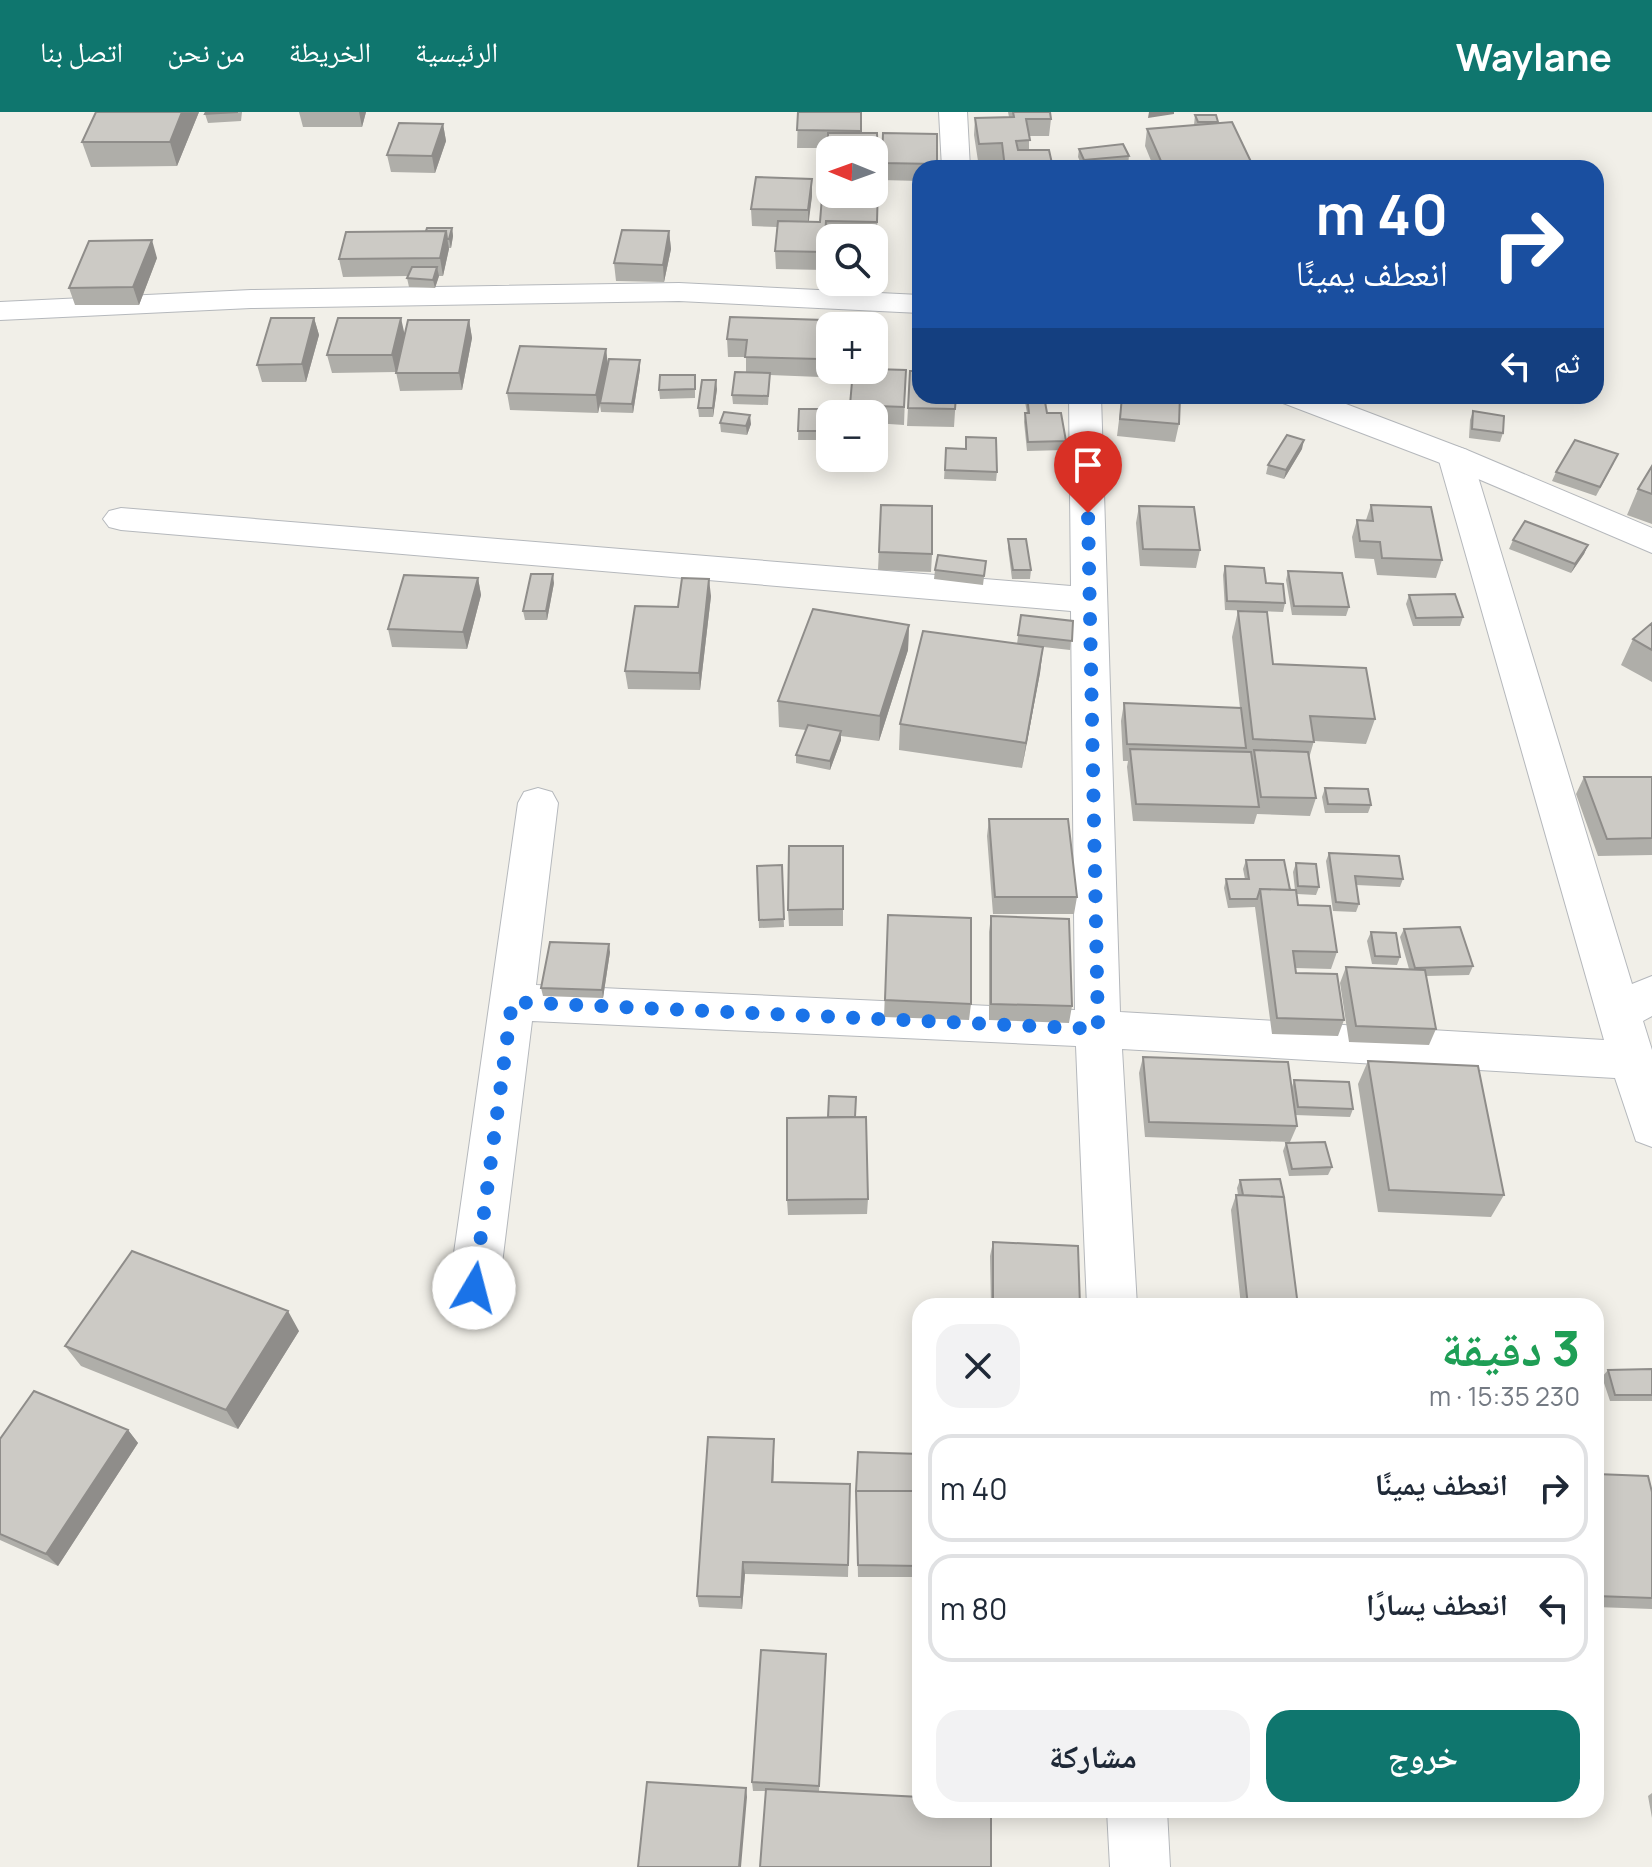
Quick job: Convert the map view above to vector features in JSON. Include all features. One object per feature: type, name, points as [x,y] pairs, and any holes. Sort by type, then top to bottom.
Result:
[{"type":"street","points":[[953,112],[956,160]]},
{"type":"street","points":[[0,311],[251,299],[679,292],[912,304]]},
{"type":"street","points":[[1085,404],[1098,1029],[1112,1298]]},
{"type":"street","points":[[1316,404],[1455,457],[1652,541]]},
{"type":"street","points":[[1455,457],[1636,1004],[1632,1060],[1652,1127]]},
{"type":"street","points":[[121,519],[1089,600]]},
{"type":"street","points":[[474,1288],[538,803]]},
{"type":"street","points":[[512,1002],[1098,1029],[1632,1060]]},
{"type":"street","points":[[1137,1818],[1140,1867]]},
{"type":"building","points":[[96,112],[182,112],[170,142],[82,142]]},
{"type":"building","points":[[798,112],[861,112],[861,131],[797,130]]},
{"type":"building","points":[[1013,112],[1050,112],[1051,119],[1026,119],[1030,140],[1016,141],[1018,150],[1049,150],[1051,160],[1004,160],[1002,143],[979,144],[975,118],[1014,117]]},
{"type":"building","points":[[1195,115],[1216,115],[1218,122],[1198,122]]},
{"type":"building","points":[[1232,122],[1250,160],[1161,160],[1147,129]]},
{"type":"building","points":[[399,123],[443,124],[432,156],[387,155]]},
{"type":"building","points":[[828,133],[877,133],[877,136],[828,136]]},
{"type":"building","points":[[883,133],[937,134],[937,160],[912,160],[912,164],[888,163],[888,136],[883,136]]},
{"type":"building","points":[[1123,144],[1129,156],[1084,160],[1079,149]]},
{"type":"building","points":[[756,177],[812,179],[808,210],[751,209]]},
{"type":"building","points":[[821,208],[877,208],[877,222],[826,221],[826,224],[816,224],[816,252],[775,251],[778,221],[820,222]]},
{"type":"building","points":[[427,228],[452,228],[447,239],[446,231],[426,231]]},
{"type":"building","points":[[622,230],[669,231],[663,265],[614,263]]},
{"type":"building","points":[[446,231],[440,258],[339,259],[346,232]]},
{"type":"building","points":[[152,240],[133,287],[69,288],[89,241]]},
{"type":"building","points":[[412,267],[437,267],[433,280],[407,278]]},
{"type":"building","points":[[730,317],[816,320],[816,359],[745,357],[747,340],[727,339]]},
{"type":"building","points":[[271,318],[314,318],[302,364],[257,365]]},
{"type":"building","points":[[338,318],[401,318],[392,355],[327,355]]},
{"type":"building","points":[[408,320],[469,320],[459,373],[396,373]]},
{"type":"building","points":[[520,346],[606,349],[596,395],[507,393]]},
{"type":"building","points":[[609,359],[640,360],[632,404],[600,403]]},
{"type":"building","points":[[888,369],[906,370],[904,407],[888,406],[888,400],[850,400],[852,384],[888,384]]},
{"type":"building","points":[[910,371],[912,404],[955,404],[955,409],[908,408]]},
{"type":"building","points":[[735,372],[770,373],[768,396],[732,395]]},
{"type":"building","points":[[660,375],[695,375],[695,389],[659,390]]},
{"type":"building","points":[[702,380],[716,380],[713,408],[698,408]]},
{"type":"building","points":[[1028,404],[1045,404],[1047,413],[1061,413],[1066,441],[1028,442],[1025,413],[1029,413]]},
{"type":"building","points":[[1121,404],[1180,404],[1179,424],[1120,419]]},
{"type":"building","points":[[799,409],[816,409],[816,431],[798,431]]},
{"type":"building","points":[[1473,411],[1504,416],[1503,433],[1472,429]]},
{"type":"building","points":[[724,412],[750,415],[746,426],[720,423]]},
{"type":"building","points":[[1287,435],[1304,440],[1286,470],[1268,465]]},
{"type":"building","points":[[966,437],[996,438],[997,472],[945,470],[946,448],[966,449]]},
{"type":"building","points":[[1575,440],[1618,454],[1600,487],[1556,472]]},
{"type":"building","points":[[1652,466],[1652,494],[1638,489]]},
{"type":"building","points":[[881,505],[932,506],[932,554],[879,552]]},
{"type":"building","points":[[1371,505],[1431,507],[1442,560],[1382,558],[1380,542],[1360,541],[1357,520],[1373,521]]},
{"type":"building","points":[[1139,506],[1194,507],[1200,550],[1143,549]]},
{"type":"building","points":[[1525,521],[1588,545],[1575,564],[1513,540]]},
{"type":"building","points":[[1008,539],[1026,539],[1031,570],[1013,570]]},
{"type":"building","points":[[938,555],[986,561],[984,576],[935,570]]},
{"type":"building","points":[[1225,566],[1264,568],[1266,583],[1283,584],[1285,603],[1227,601]]},
{"type":"building","points":[[1288,571],[1342,573],[1349,607],[1294,606]]},
{"type":"building","points":[[531,574],[553,574],[546,611],[523,611]]},
{"type":"building","points":[[404,575],[478,578],[463,632],[388,629]]},
{"type":"building","points":[[682,578],[709,579],[699,673],[625,671],[635,606],[678,607]]},
{"type":"building","points":[[1455,594],[1463,617],[1416,618],[1409,595]]},
{"type":"building","points":[[813,609],[909,625],[880,716],[778,701]]},
{"type":"building","points":[[1238,611],[1267,612],[1273,664],[1366,668],[1375,719],[1310,716],[1314,742],[1253,739]]},
{"type":"building","points":[[1021,615],[1073,621],[1072,641],[1018,635]]},
{"type":"building","points":[[1652,623],[1652,650],[1633,639]]},
{"type":"building","points":[[923,631],[1043,647],[1026,743],[900,724]]},
{"type":"building","points":[[1124,703],[1241,708],[1246,748],[1127,744]]},
{"type":"building","points":[[808,725],[841,731],[830,761],[796,755]]},
{"type":"building","points":[[1130,749],[1251,752],[1259,807],[1136,804]]},
{"type":"building","points":[[1254,750],[1308,752],[1316,798],[1261,797]]},
{"type":"building","points":[[1584,777],[1652,777],[1652,838],[1607,839]]},
{"type":"building","points":[[1325,788],[1368,789],[1371,805],[1328,804]]},
{"type":"building","points":[[989,819],[1068,819],[1077,897],[995,897]]},
{"type":"building","points":[[789,846],[843,846],[843,909],[788,910]]},
{"type":"building","points":[[1329,853],[1399,856],[1403,879],[1355,876],[1359,904],[1336,902]]},
{"type":"building","points":[[1246,860],[1284,860],[1290,890],[1260,889],[1257,899],[1230,899],[1226,879],[1249,879]]},
{"type":"building","points":[[1296,863],[1316,864],[1319,887],[1298,886]]},
{"type":"building","points":[[782,865],[784,919],[759,920],[757,866]]},
{"type":"building","points":[[1260,889],[1296,890],[1298,905],[1330,906],[1337,952],[1293,951],[1296,973],[1337,974],[1344,1020],[1277,1018]]},
{"type":"building","points":[[888,915],[971,918],[971,1004],[885,1000]]},
{"type":"building","points":[[991,916],[1069,919],[1072,1006],[991,1004]]},
{"type":"building","points":[[1460,927],[1473,966],[1415,968],[1404,929]]},
{"type":"building","points":[[1371,932],[1396,933],[1400,957],[1375,956]]},
{"type":"building","points":[[550,942],[609,944],[602,990],[541,988]]},
{"type":"building","points":[[1346,967],[1425,970],[1436,1029],[1356,1026]]},
{"type":"building","points":[[1143,1057],[1288,1062],[1297,1126],[1149,1122]]},
{"type":"building","points":[[1368,1061],[1478,1066],[1504,1195],[1389,1190]]},
{"type":"building","points":[[1294,1080],[1349,1082],[1353,1109],[1298,1107]]},
{"type":"building","points":[[829,1096],[856,1097],[855,1117],[828,1117]]},
{"type":"building","points":[[866,1117],[868,1199],[787,1200],[787,1118]]},
{"type":"building","points":[[1325,1142],[1332,1167],[1292,1169],[1286,1143]]},
{"type":"building","points":[[1280,1179],[1284,1197],[1243,1195],[1240,1180]]},
{"type":"building","points":[[1236,1195],[1284,1197],[1297,1298],[1247,1298]]},
{"type":"building","points":[[993,1242],[1078,1246],[1080,1298],[993,1298]]},
{"type":"building","points":[[132,1251],[288,1311],[226,1410],[65,1346]]},
{"type":"building","points":[[1652,1369],[1652,1395],[1615,1395],[1608,1370]]},
{"type":"building","points":[[34,1391],[128,1430],[46,1554],[0,1534],[0,1439]]},
{"type":"building","points":[[708,1437],[774,1439],[772,1482],[850,1484],[848,1565],[743,1562],[741,1597],[697,1596]]},
{"type":"building","points":[[858,1452],[912,1454],[912,1491],[856,1491]]},
{"type":"building","points":[[1604,1474],[1648,1476],[1652,1492],[1652,1598],[1604,1596]]},
{"type":"building","points":[[856,1491],[912,1491],[912,1566],[858,1565]]},
{"type":"building","points":[[761,1650],[826,1654],[819,1786],[752,1782]]},
{"type":"building","points":[[647,1782],[746,1788],[739,1867],[638,1867]]},
{"type":"building","points":[[766,1789],[912,1797],[912,1818],[991,1818],[991,1867],[760,1867]]},
{"type":"route","points":[[474,1288],[512,1002],[1098,1029],[1088,513]]}]
